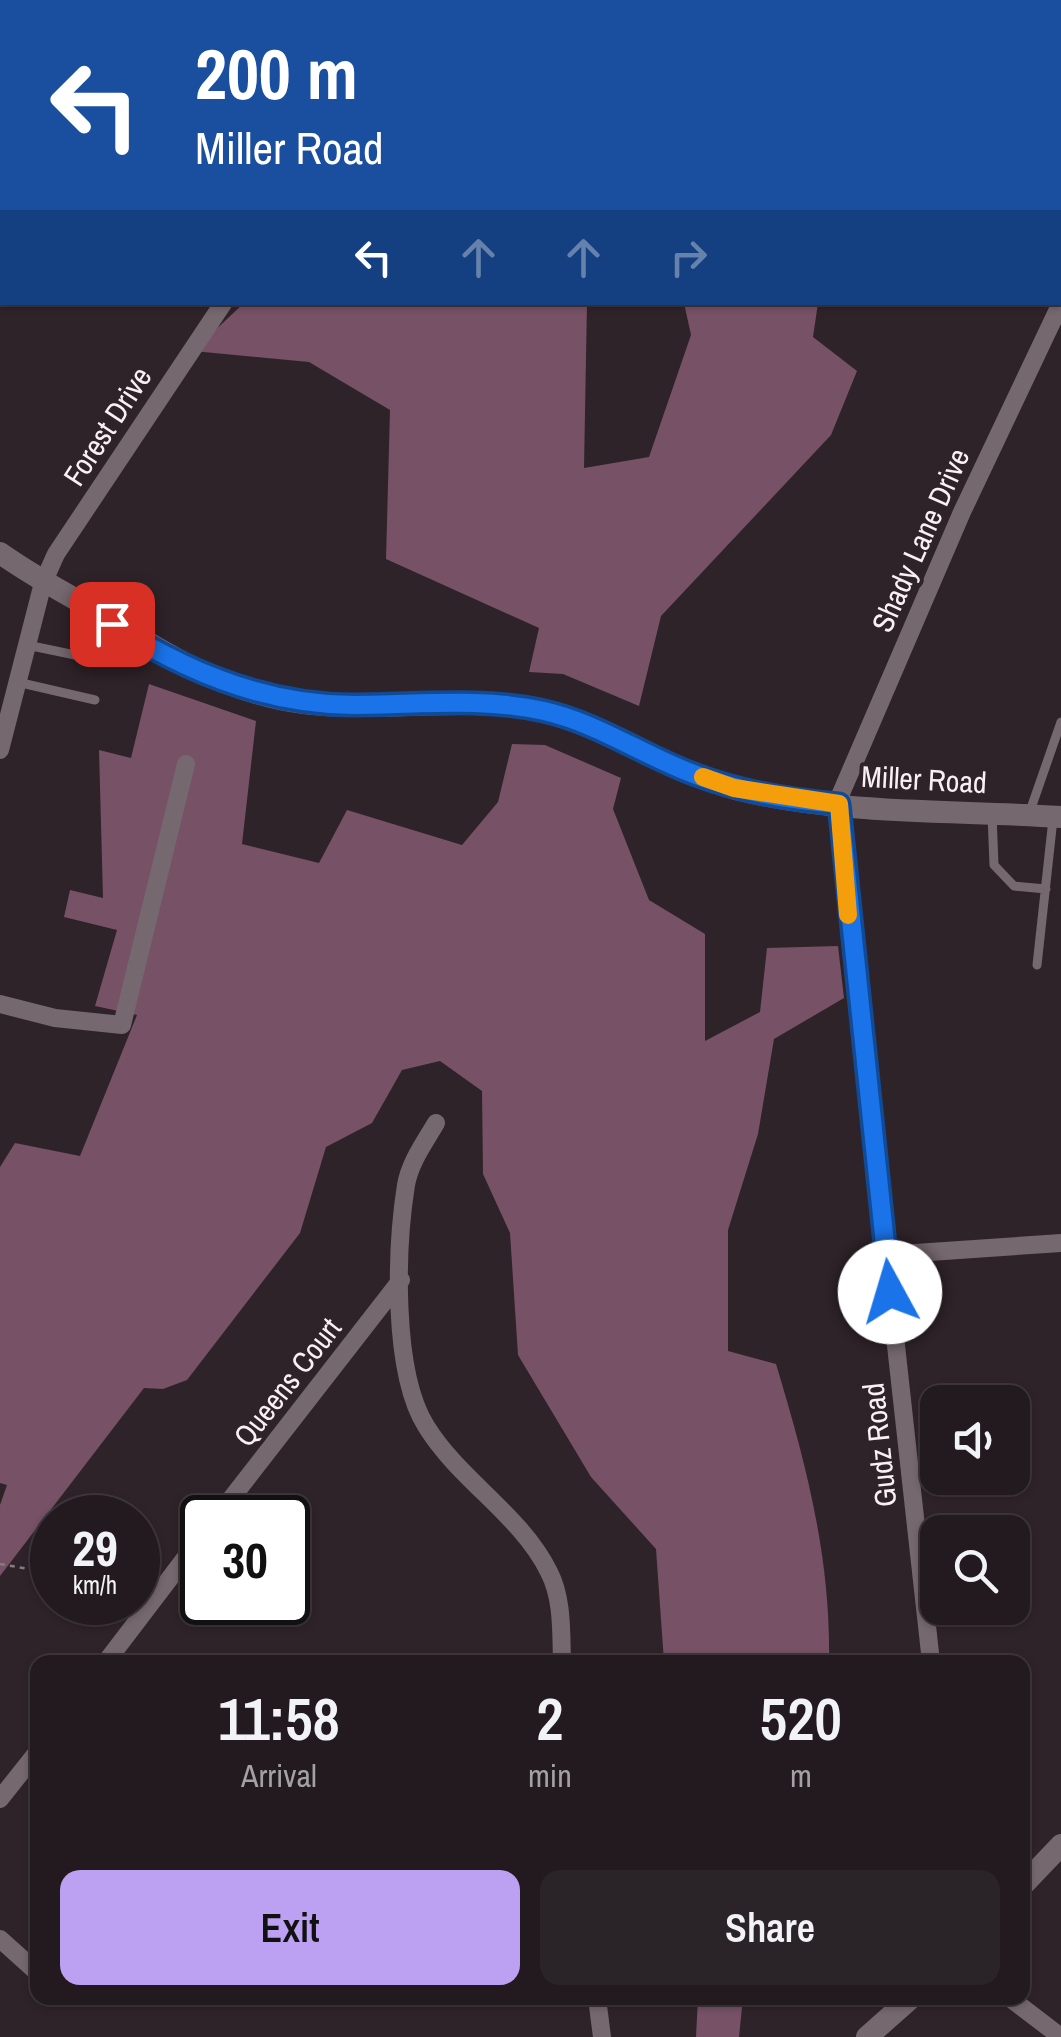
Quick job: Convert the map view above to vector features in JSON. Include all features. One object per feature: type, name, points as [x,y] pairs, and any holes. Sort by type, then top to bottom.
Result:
[{"type":"street","name":"Forest Drive","points":[[0,750],[43,584],[56,554],[222,305]]},
{"type":"street","name":"Shady Lane Drive","points":[[839,804],[853,760],[938,565],[1059,305]]},
{"type":"street","name":"Miller Road","points":[[0,552],[43,584],[163,655],[262,693],[302,703],[483,702],[542,710],[583,722],[688,772],[734,788],[839,804],[1057,816]]},
{"type":"street","points":[[0,1004],[55,1018],[122,1025],[186,764]]},
{"type":"street","name":"Gudz Road","points":[[839,804],[930,1655]]},
{"type":"street","points":[[436,1123],[406,1182],[401,1280],[403,1344],[412,1401],[445,1453],[526,1538],[550,1572],[559,1604],[562,1655]]},
{"type":"street","points":[[886,1255],[1061,1243]]},
{"type":"street","name":"Queens Court","points":[[234,1495],[401,1280]]},
{"type":"street","points":[[111,1655],[180,1565]]},
{"type":"street","points":[[0,1799],[30,1761]]},
{"type":"street","points":[[1030,1878],[1061,1845]]},
{"type":"street","points":[[0,1938],[30,1967]]},
{"type":"street","points":[[597,2005],[602,2037]]},
{"type":"street","points":[[867,2037],[902,2005]]},
{"type":"street","points":[[1019,2005],[1061,2037]]},
{"type":"lane","points":[[27,645],[104,662]]},
{"type":"lane","points":[[17,682],[95,700]]},
{"type":"lane","points":[[1029,815],[1061,722]]},
{"type":"lane","points":[[992,813],[994,865],[1014,886],[1046,889]]},
{"type":"lane","points":[[1038,965],[1057,816]]},
{"type":"path","points":[[0,1564],[30,1569]]},
{"type":"shaded area","points":[[242,305],[587,305],[584,468],[649,457],[691,335],[684,305],[818,305],[813,337],[857,371],[831,435],[661,616],[639,706],[563,674],[529,672],[539,628],[386,559],[390,410],[309,362],[193,351]]},
{"type":"shaded area","points":[[149,684],[256,721],[242,844],[319,863],[347,810],[462,845],[498,802],[512,744],[545,745],[621,778],[613,809],[649,900],[705,934],[705,1041],[760,1012],[767,948],[838,946],[844,998],[774,1039],[758,1134],[728,1230],[728,1351],[776,1364],[821,1548],[829,1655],[664,1655],[656,1549],[591,1477],[518,1355],[510,1233],[483,1174],[482,1091],[440,1061],[402,1070],[372,1123],[326,1147],[300,1233],[187,1380],[163,1389],[144,1388],[62,1495],[30,1495],[30,1537],[0,1576],[0,1505],[7,1485],[0,1483],[0,1167],[15,1143],[80,1156],[137,1015],[95,1006],[117,930],[64,917],[70,890],[103,898],[99,750],[131,758]]},
{"type":"shaded area","points":[[698,2005],[742,2005],[739,2037],[696,2037]]},
{"type":"slow traffic","points":[[703,777],[734,788],[805,802],[839,804],[838,830],[848,915]]},
{"type":"route","points":[[112,624],[208,676],[302,703],[483,702],[542,710],[583,722],[688,772],[734,788],[805,802],[839,804],[838,830],[890,1292]]}]
